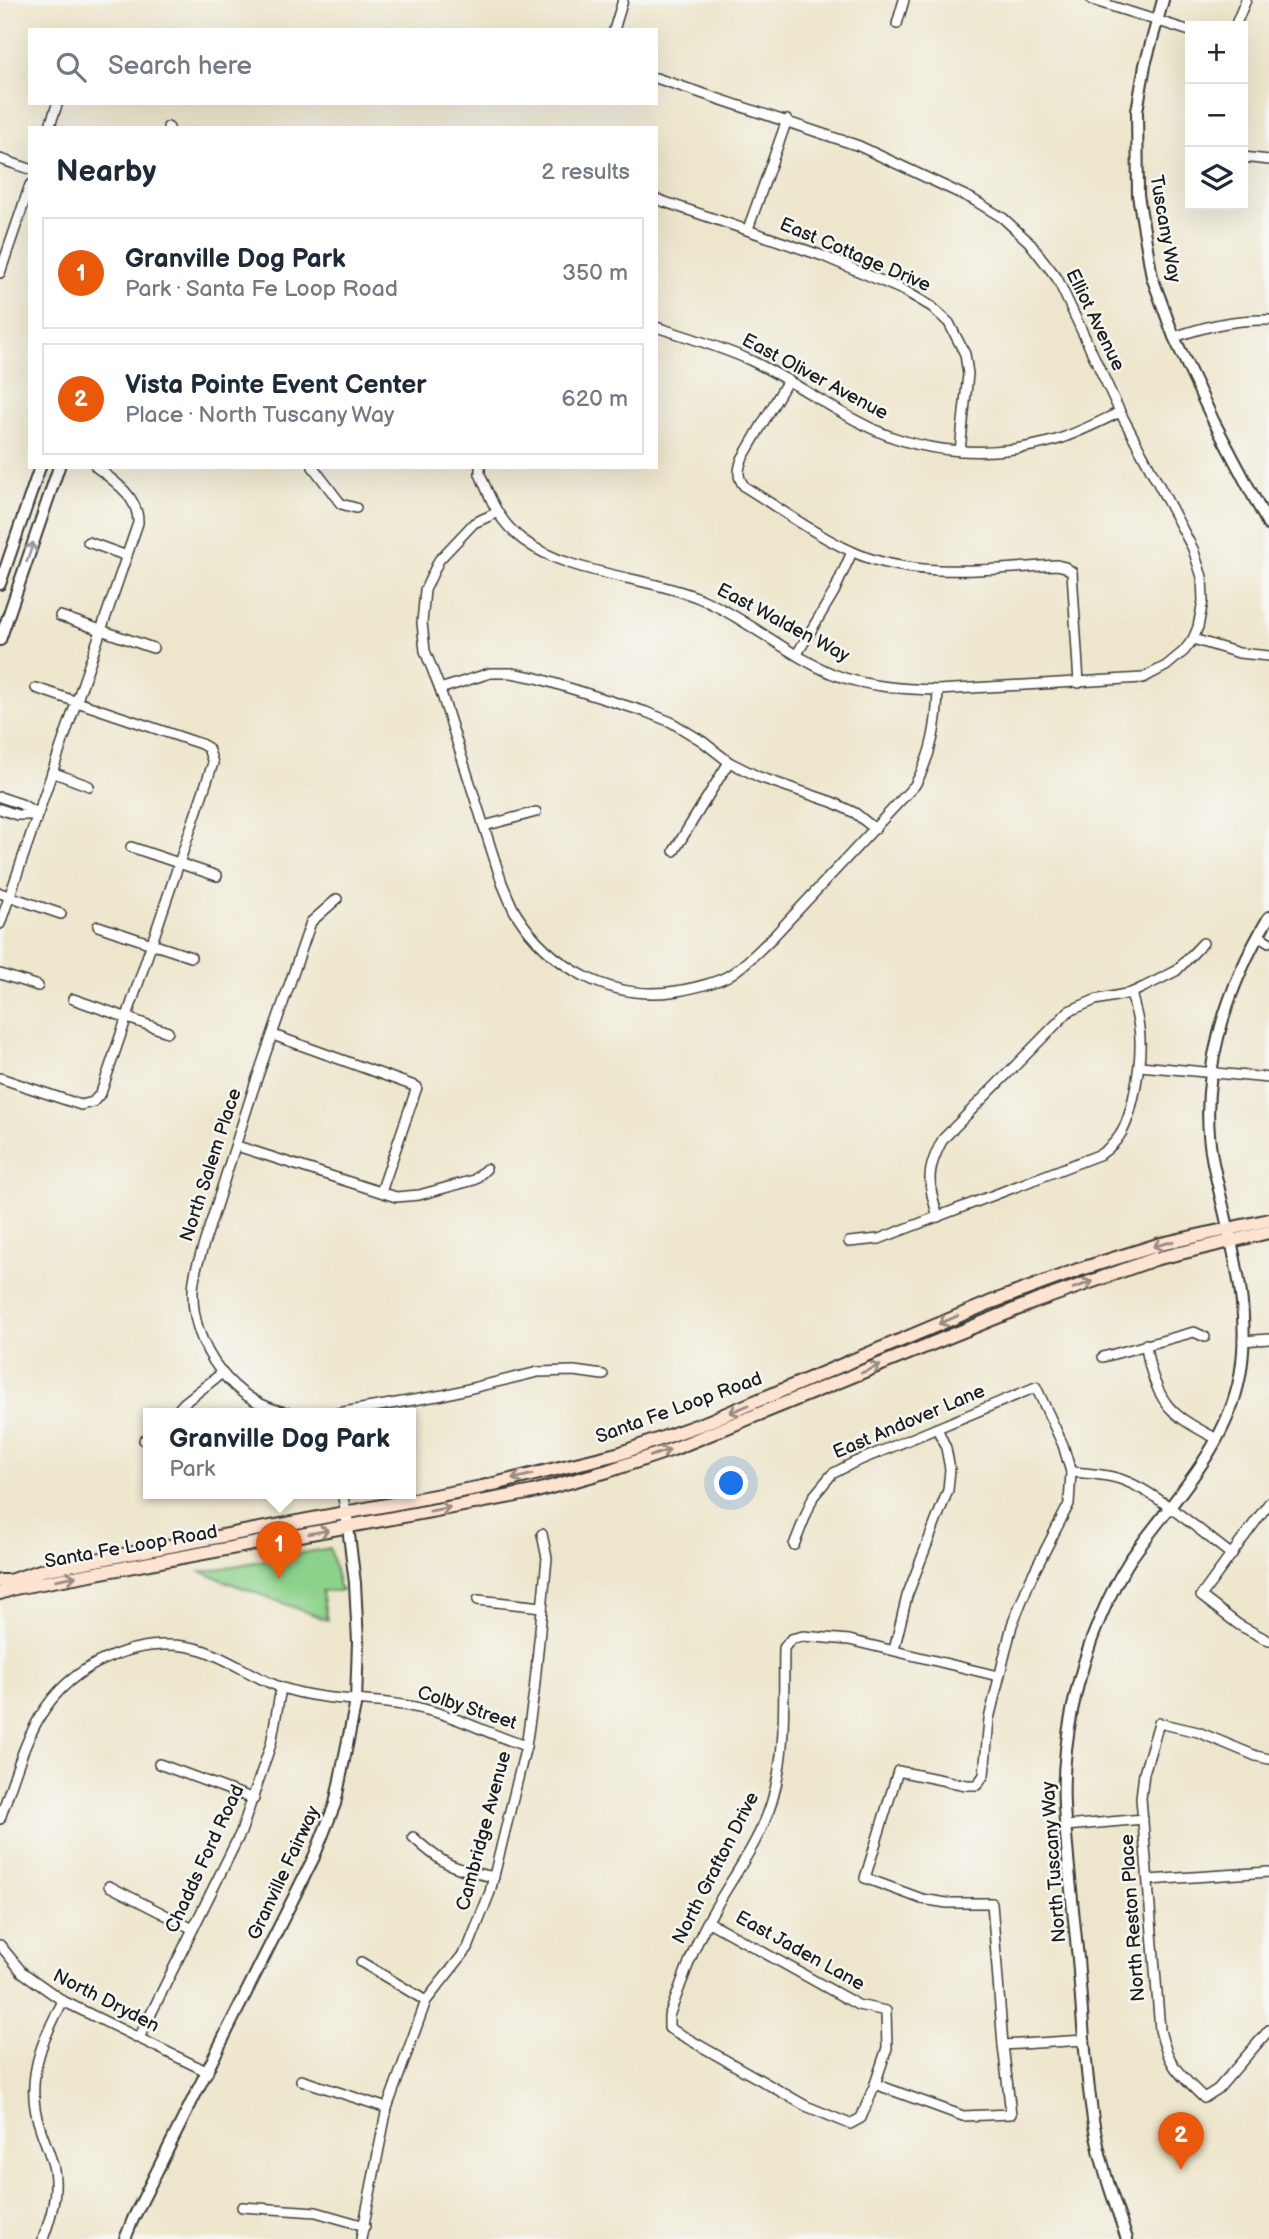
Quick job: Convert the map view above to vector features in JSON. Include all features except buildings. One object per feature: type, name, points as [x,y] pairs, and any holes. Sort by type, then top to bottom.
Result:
[{"type":"main road","name":"Santa Fe Loop Road","points":[[0,1593],[15,1588],[533,1492],[608,1471],[673,1449],[1034,1302],[1269,1220]]},
{"type":"main road","name":"Santa Fe Loop Road","points":[[0,1581],[9,1581],[43,1570],[482,1487],[621,1453],[707,1422],[1040,1284],[1161,1244],[1230,1234],[1269,1232]]},
{"type":"street","points":[[615,28],[623,0]]},
{"type":"street","points":[[897,24],[904,0]]},
{"type":"street","points":[[1092,0],[1185,29]]},
{"type":"street","name":"Tuscany Way","points":[[1163,0],[1145,65],[1137,111],[1137,183],[1152,277],[1174,337],[1213,420],[1269,526]]},
{"type":"street","points":[[1237,21],[1246,0]]},
{"type":"street","name":"Elliot Avenue","points":[[658,79],[859,146],[972,199],[1003,218],[1029,242],[1057,278],[1120,412],[1193,549],[1202,577],[1203,601],[1193,639]]},
{"type":"street","points":[[50,126],[57,105]]},
{"type":"street","points":[[748,229],[786,120]]},
{"type":"street","points":[[1248,158],[1269,160]]},
{"type":"street","points":[[0,159],[28,168]]},
{"type":"street","points":[[0,274],[28,191]]},
{"type":"street","name":"East Cottage Drive","points":[[658,200],[823,256],[905,291],[932,307],[949,323],[965,354],[968,373],[960,451]]},
{"type":"street","points":[[1174,337],[1216,324],[1269,320]]},
{"type":"street","name":"East Oliver Avenue","points":[[658,328],[751,361],[860,423],[896,438],[928,447],[993,451],[1045,442],[1086,429],[1120,412]]},
{"type":"street","points":[[788,380],[742,460],[738,471],[740,481],[745,487],[852,552],[895,564],[961,571],[1057,565],[1065,567],[1072,572],[1079,683]]},
{"type":"street","points":[[0,584],[39,469]]},
{"type":"street","points":[[0,640],[59,469]]},
{"type":"street","points":[[0,924],[5,894],[37,814],[138,523],[138,513],[131,498],[98,469]]},
{"type":"street","points":[[315,469],[341,504],[356,508]]},
{"type":"street","name":"East Walden Way","points":[[480,469],[496,513],[522,539],[545,554],[699,598],[834,674],[873,685],[938,690],[1143,678],[1166,666],[1184,651],[1193,639]]},
{"type":"street","points":[[496,513],[474,523],[439,560],[425,590],[422,623],[425,651],[440,689],[502,883],[514,911],[537,941],[562,964],[593,981],[628,992],[658,995],[696,988],[727,976],[748,962],[915,785],[923,771],[934,738],[938,690]]},
{"type":"street","points":[[88,542],[127,556]]},
{"type":"street","points":[[797,654],[834,592],[852,552]]},
{"type":"street","points":[[60,616],[153,648]]},
{"type":"street","points":[[1193,639],[1239,653],[1269,656]]},
{"type":"street","points":[[440,689],[490,673],[512,673],[537,678],[671,722],[729,762],[760,777],[832,802],[855,813],[875,829]]},
{"type":"street","points":[[0,1077],[81,1105],[87,1105],[97,1099],[106,1084],[213,763],[208,748],[36,688]]},
{"type":"street","points":[[674,851],[729,762]]},
{"type":"street","points":[[52,772],[89,786]]},
{"type":"street","points":[[0,797],[21,804],[37,814]]},
{"type":"street","points":[[0,809],[17,816],[37,814]]},
{"type":"street","points":[[484,826],[536,812]]},
{"type":"street","points":[[131,847],[218,876]]},
{"type":"street","points":[[5,894],[61,914]]},
{"type":"street","name":"North Salem Place","points":[[272,1408],[238,1388],[222,1373],[201,1338],[193,1291],[196,1269],[253,1090],[311,922],[337,899]]},
{"type":"street","points":[[1230,1234],[1212,1160],[1209,1104],[1212,1074],[1216,1045],[1237,978],[1264,939],[1269,917]]},
{"type":"street","points":[[98,926],[191,957]]},
{"type":"street","points":[[938,1217],[930,1186],[932,1160],[943,1139],[1069,1011],[1095,1000],[1131,993],[1176,971],[1203,943]]},
{"type":"street","points":[[0,974],[38,986]]},
{"type":"street","points":[[849,1242],[879,1239],[1101,1154],[1111,1146],[1121,1135],[1126,1123],[1140,1066],[1140,1039],[1131,993]]},
{"type":"street","points":[[73,999],[168,1032]]},
{"type":"street","points":[[273,1035],[417,1087],[381,1192]]},
{"type":"street","points":[[1140,1066],[1269,1079]]},
{"type":"street","points":[[237,1146],[396,1197],[419,1195],[474,1180],[486,1169]]},
{"type":"street","name":"North Tuscany Way","points":[[1127,2239],[1108,2186],[1091,2107],[1064,1803],[1068,1735],[1084,1665],[1100,1617],[1128,1563],[1207,1458],[1226,1423],[1240,1377],[1244,1324],[1230,1234]]},
{"type":"street","points":[[1103,1357],[1194,1332],[1205,1337]]},
{"type":"street","points":[[1243,1341],[1269,1339]]},
{"type":"street","points":[[1146,1344],[1148,1360],[1165,1401],[1174,1413],[1217,1439]]},
{"type":"street","points":[[367,1408],[443,1395],[538,1372],[574,1371],[603,1375]]},
{"type":"street","points":[[180,1408],[222,1373]]},
{"type":"street","name":"East Andover Lane","points":[[794,1545],[813,1497],[832,1474],[1036,1387],[1063,1445],[1072,1472]]},
{"type":"street","points":[[937,1428],[946,1448],[950,1469],[948,1490],[907,1596],[894,1650],[998,1676]]},
{"type":"street","points":[[876,2084],[963,2116],[1011,2114],[992,1903],[947,1903],[922,1899],[864,1878],[898,1771],[967,1785],[977,1785],[984,1775],[989,1719],[1012,1625],[1031,1578],[1069,1504],[1072,1472],[1121,1479],[1143,1489],[1232,1555]]},
{"type":"street","name":"Granville Fairway","points":[[125,2239],[314,1857],[331,1815],[346,1758],[356,1701],[358,1642],[355,1583],[343,1499]]},
{"type":"street","points":[[1267,1509],[1201,1596],[1239,1625],[1269,1641]]},
{"type":"street","name":"Cambridge Avenue","points":[[361,2239],[387,2108],[426,2001],[468,1948],[494,1877],[526,1745],[534,1692],[547,1558],[542,1534]]},
{"type":"street","points":[[478,1600],[542,1607]]},
{"type":"street","name":"North Grafton Drive","points":[[857,2122],[850,2124],[806,2106],[669,2028],[668,2016],[698,1938],[756,1838],[771,1804],[783,1746],[784,1648],[791,1639],[803,1636],[849,1640],[894,1650]]},
{"type":"street","points":[[0,1819],[38,1718],[54,1696],[76,1674],[100,1659],[134,1648],[172,1645],[201,1650],[281,1688],[313,1696],[356,1701]]},
{"type":"street","name":"Chadds Ford Road","points":[[139,2038],[241,1832],[271,1744],[281,1688]]},
{"type":"street","name":"Colby Street","points":[[356,1701],[430,1710],[526,1745]]},
{"type":"street","name":"North Reston Place","points":[[1269,1759],[1198,1732],[1160,1723],[1144,1773],[1141,1798],[1160,2030],[1164,2050],[1172,2067],[1204,2098],[1218,2089],[1269,2030]]},
{"type":"street","points":[[159,1764],[254,1799]]},
{"type":"street","points":[[1066,1826],[1143,1819]]},
{"type":"street","points":[[413,1836],[436,1858],[461,1870],[494,1877]]},
{"type":"street","points":[[1148,1880],[1269,1872]]},
{"type":"street","points":[[109,1886],[193,1929]]},
{"type":"street","name":"East Jaden Lane","points":[[708,1921],[858,2005],[886,2011],[887,2048],[876,2084],[857,2122]]},
{"type":"street","name":"North Dryden","points":[[0,1945],[22,1972],[63,2001],[208,2072]]},
{"type":"street","points":[[361,1962],[426,2001]]},
{"type":"street","points":[[43,2239],[54,2208],[54,2171],[35,2110],[34,2079],[45,2035],[63,2001]]},
{"type":"street","points":[[1003,2045],[1085,2040]]},
{"type":"street","points":[[301,2080],[387,2108]]},
{"type":"street","points":[[242,2207],[316,2212],[365,2226]]},
{"type":"green space","points":[[330,1548],[339,1587],[343,1591],[322,1591],[327,1620],[201,1572]]},
{"type":"place","name":"Granville Dog Park","points":[[279,1579]]},
{"type":"place","name":"Vista Pointe Event Center","points":[[1181,2170]]}]
